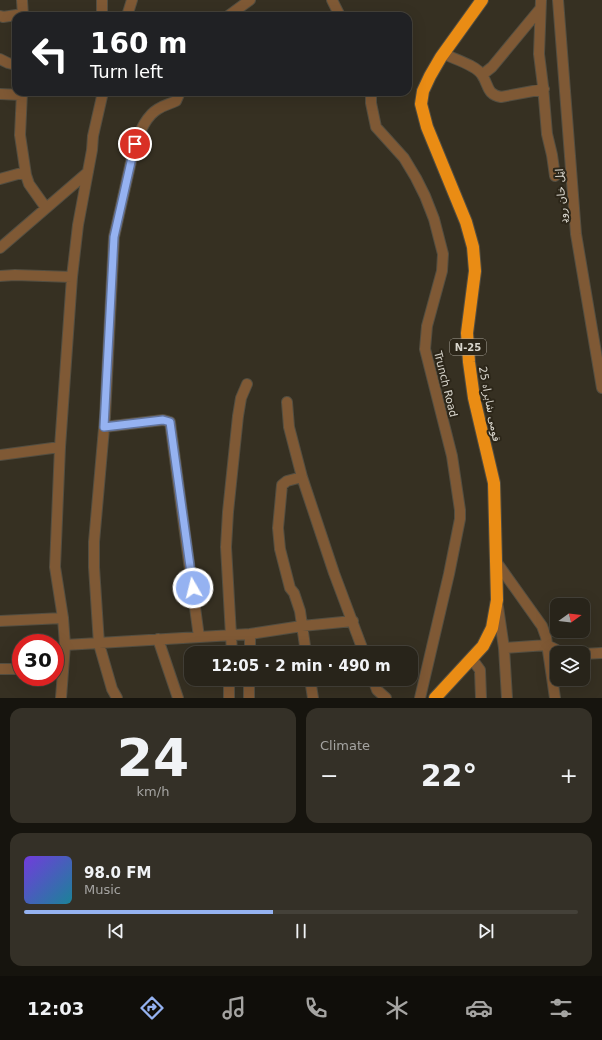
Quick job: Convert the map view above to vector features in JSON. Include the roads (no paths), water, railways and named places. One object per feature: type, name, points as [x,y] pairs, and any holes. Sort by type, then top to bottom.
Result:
[{"type":"highway","name":"قومی شاہراہ 25","points":[[435,698],[483,646],[492,628],[497,600],[494,483],[474,398],[467,340],[475,271],[473,246],[466,222],[427,127],[421,104],[423,91],[430,76],[482,0]]},
{"type":"street","points":[[22,0],[23,12]]},
{"type":"street","points":[[102,0],[102,12]]},
{"type":"street","points":[[128,12],[132,0]]},
{"type":"street","points":[[234,12],[250,0]]},
{"type":"street","points":[[332,0],[338,12]]},
{"type":"street","name":"اټل خان روډ","points":[[558,0],[576,234],[599,348],[602,388]]},
{"type":"street","points":[[482,75],[492,68],[540,4]]},
{"type":"street","points":[[540,4],[539,54],[544,89],[547,134],[555,176]]},
{"type":"street","points":[[0,16],[12,16]]},
{"type":"street","points":[[444,54],[478,70],[492,94],[497,96],[501,97],[544,89]]},
{"type":"street","points":[[0,59],[12,64]]},
{"type":"street","points":[[0,94],[12,94]]},
{"type":"street","points":[[22,96],[20,140],[25,172],[29,184],[46,208]]},
{"type":"street","points":[[64,649],[63,618],[55,567],[60,447],[72,276],[78,225],[92,150],[93,136],[102,96]]},
{"type":"street","points":[[117,698],[112,689],[100,644],[94,567],[94,542],[104,427],[114,237],[135,144],[140,132],[145,123],[156,110],[176,102],[178,96]]},
{"type":"street","name":"Trunch Road","points":[[371,96],[376,127],[404,158],[416,178],[434,219],[443,254],[442,271],[427,326],[425,349],[452,456],[460,519],[449,574],[420,698]]},
{"type":"street","points":[[0,179],[25,172]]},
{"type":"street","points":[[0,248],[88,172]]},
{"type":"street","points":[[0,276],[72,276]]},
{"type":"street","points":[[232,646],[226,547],[228,512],[238,416],[241,398],[247,384]]},
{"type":"street","points":[[287,402],[289,427],[302,477],[334,573],[362,646]]},
{"type":"street","points":[[104,427],[163,420],[170,422],[199,637]]},
{"type":"street","points":[[0,455],[60,447]]},
{"type":"street","points":[[302,477],[286,481],[282,484],[278,528],[280,549],[290,588],[294,593],[300,611],[305,646]]},
{"type":"street","points":[[495,560],[542,626],[547,645],[555,698]]},
{"type":"street","points":[[497,600],[504,648],[507,698]]},
{"type":"street","points":[[0,621],[63,618]]},
{"type":"street","points":[[65,645],[250,634],[302,626],[353,621]]},
{"type":"street","points":[[250,634],[250,646]]},
{"type":"street","points":[[158,639],[178,698]]},
{"type":"street","points":[[504,648],[547,645],[550,646]]},
{"type":"street","points":[[590,654],[602,653]]},
{"type":"street","points":[[472,659],[480,670],[481,698]]},
{"type":"street","points":[[0,669],[12,669]]},
{"type":"street","points":[[60,686],[61,698]]},
{"type":"street","points":[[229,686],[229,698]]},
{"type":"street","points":[[249,686],[249,698]]},
{"type":"street","points":[[311,686],[313,698]]},
{"type":"street","points":[[376,686],[386,698]]}]
